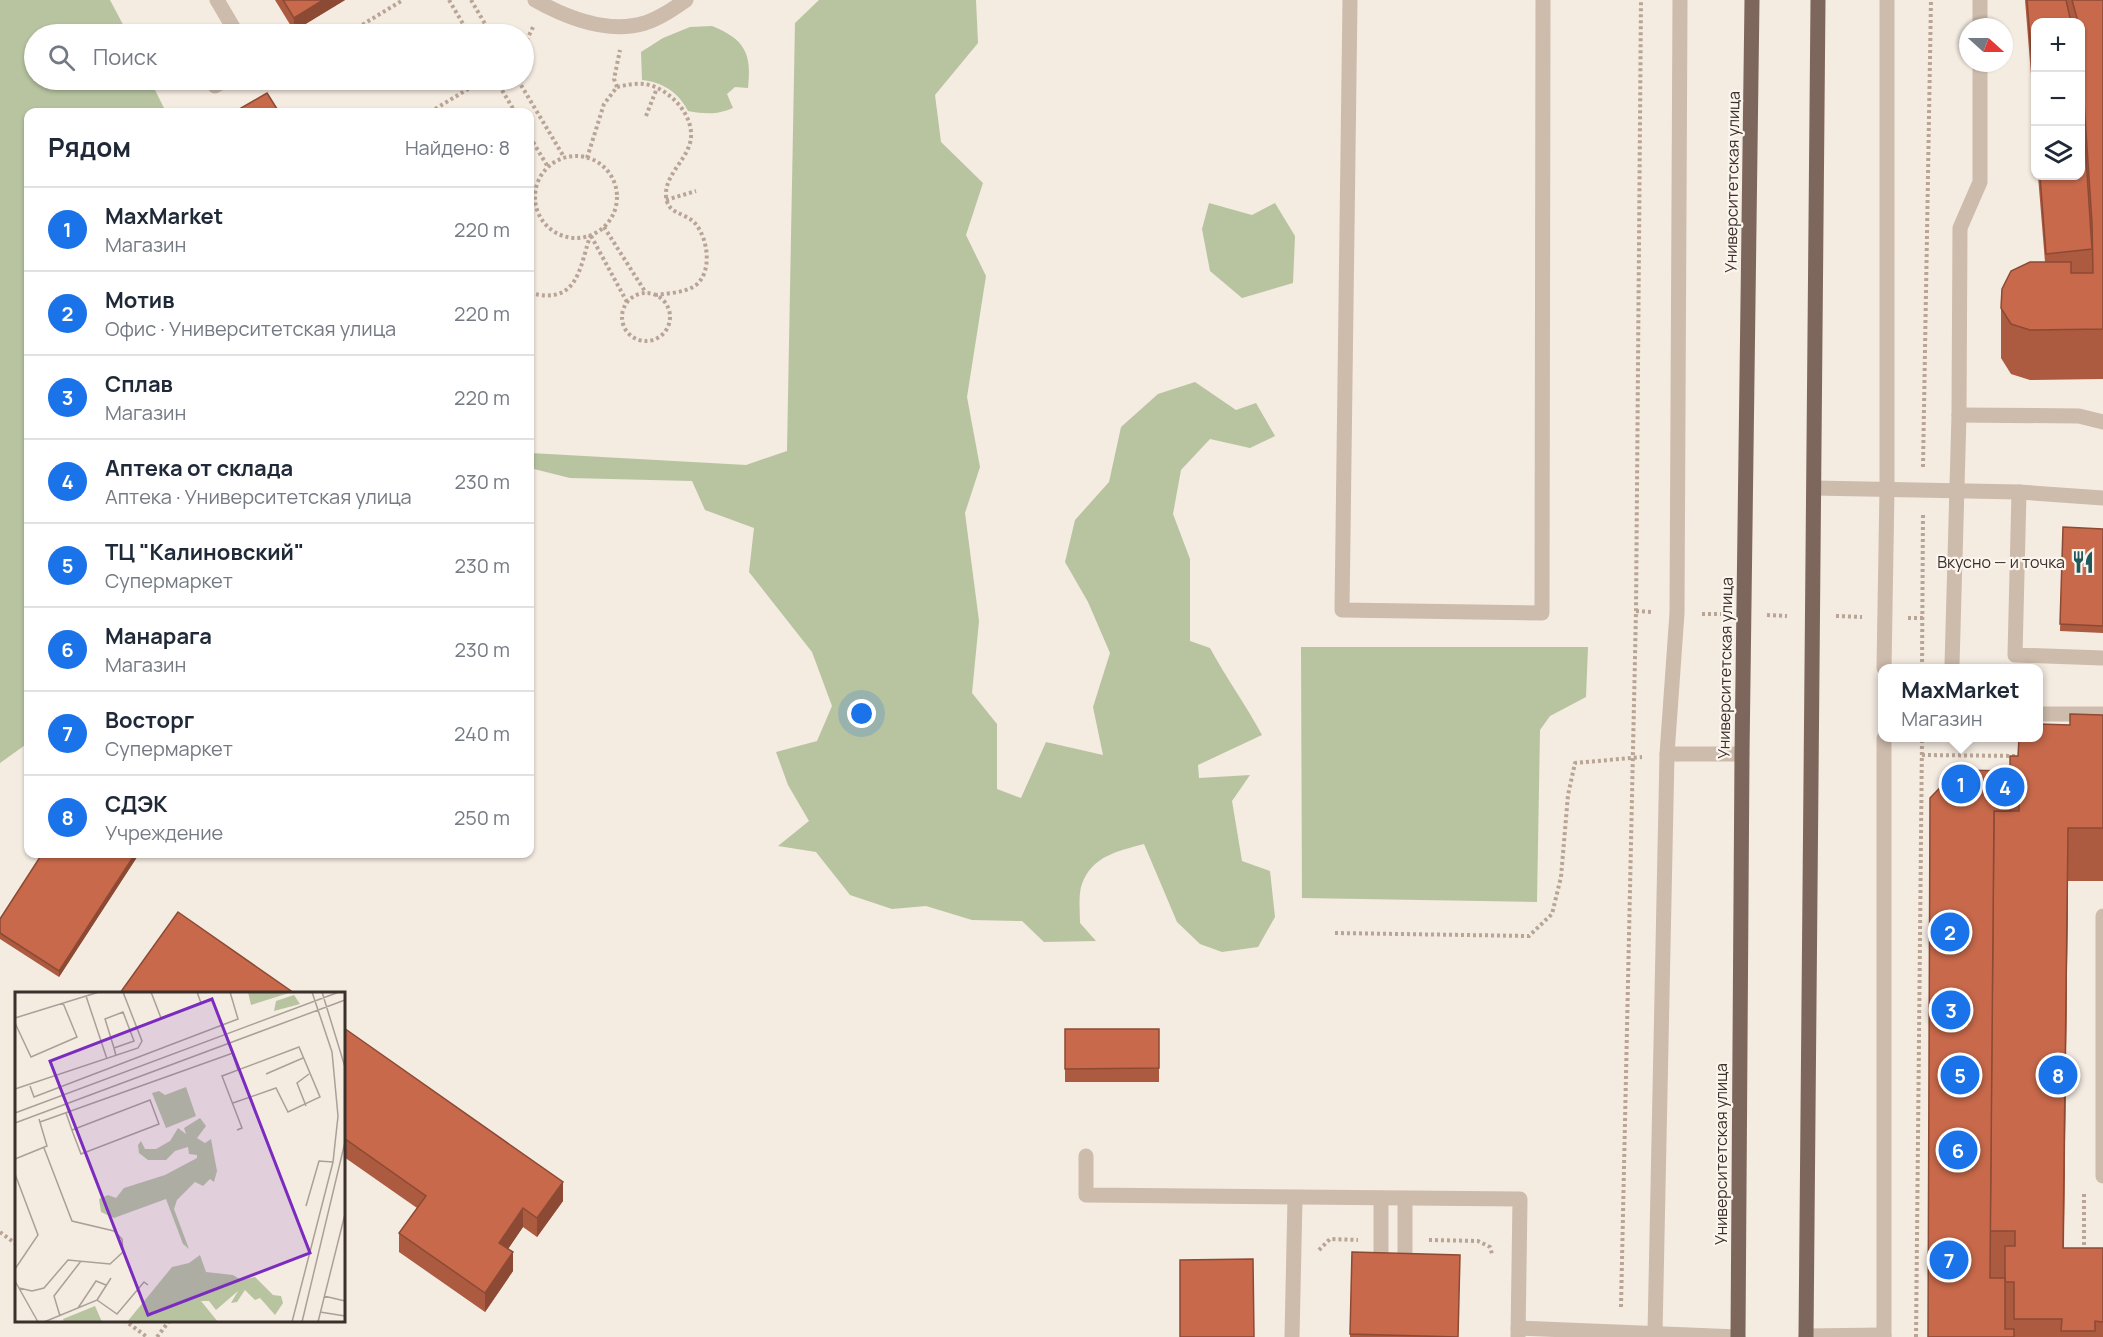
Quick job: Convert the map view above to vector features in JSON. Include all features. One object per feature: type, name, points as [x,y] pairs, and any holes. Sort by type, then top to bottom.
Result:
[{"type":"main road","name":"Университетская улица","points":[[1738,1337],[1742,754],[1752,0]]},
{"type":"main road","points":[[1806,1336],[1818,0]]},
{"type":"lane","points":[[217,0],[231,24]]},
{"type":"lane","points":[[535,0],[569,17],[598,24],[623,26],[645,23],[686,0]]},
{"type":"lane","points":[[1350,0],[1342,610],[1542,613],[1543,0]]},
{"type":"lane","points":[[1655,1334],[1667,754],[1677,613],[1680,0]]},
{"type":"lane","points":[[1884,664],[1887,489],[1887,0]]},
{"type":"lane","points":[[1980,0],[1980,18]]},
{"type":"lane","points":[[1952,664],[1959,415],[1960,228],[1980,182],[1980,72]]},
{"type":"lane","points":[[1959,415],[2079,416],[2103,422]]},
{"type":"lane","points":[[1814,488],[2019,492],[2103,498]]},
{"type":"lane","points":[[2019,492],[2015,655],[2103,658]]},
{"type":"lane","points":[[2043,714],[2103,714]]},
{"type":"lane","points":[[1806,1336],[1884,1336],[1884,742]]},
{"type":"lane","points":[[1667,754],[1742,754]]},
{"type":"lane","points":[[2103,916],[2103,1176]]},
{"type":"lane","points":[[1086,1156],[1086,1195],[1520,1199],[1518,1332],[1621,1332],[1738,1337]]},
{"type":"lane","points":[[1292,1337],[1295,1198]]},
{"type":"lane","points":[[1381,1198],[1381,1266]]},
{"type":"lane","points":[[1405,1199],[1405,1267]]},
{"type":"path","points":[[363,24],[403,0]]},
{"type":"path","points":[[449,0],[463,24]]},
{"type":"path","points":[[471,0],[485,24]]},
{"type":"path","points":[[1621,1332],[1636,611],[1641,0]]},
{"type":"path","points":[[1922,664],[1931,0]]},
{"type":"path","points":[[587,158],[604,104],[617,87],[646,84],[673,98],[683,110],[690,125],[691,141],[666,187],[666,200],[670,209],[692,221],[699,228],[705,242],[707,258],[698,284],[686,290],[656,296]]},
{"type":"path","points":[[646,116],[657,88]]},
{"type":"path","points":[[437,108],[466,90]]},
{"type":"path","points":[[502,90],[513,108]]},
{"type":"path","points":[[524,90],[564,157]]},
{"type":"path","points":[[534,144],[548,168]]},
{"type":"path","points":[[564,157],[587,158],[600,164],[610,174],[617,202],[613,215],[604,226],[590,236],[577,238],[563,236],[551,230],[541,219],[536,206],[535,192],[539,179],[548,168],[564,157]]},
{"type":"path","points":[[666,200],[696,191]]},
{"type":"path","points":[[604,226],[646,293]]},
{"type":"path","points":[[534,294],[559,295],[571,285],[578,274],[590,236]]},
{"type":"path","points":[[590,236],[627,302]]},
{"type":"path","points":[[646,293],[656,296],[665,302],[670,312],[670,322],[665,332],[657,339],[646,341],[636,339],[628,333],[623,323],[623,312],[627,302],[646,293]]},
{"type":"path","points":[[1636,611],[1923,618]]},
{"type":"path","points":[[1916,1337],[1922,742]]},
{"type":"path","points":[[1335,933],[1529,936],[1552,914],[1561,877],[1568,795],[1575,763],[1667,754]]},
{"type":"path","points":[[1922,755],[2024,756]]},
{"type":"path","points":[[0,1232],[15,1243]]},
{"type":"path","points":[[127,1322],[147,1337]]},
{"type":"path","points":[[157,1337],[168,1322]]},
{"type":"green space","points":[[0,0],[110,0],[123,24],[24,24],[24,90],[155,90],[164,108],[24,108],[24,746],[0,763]]},
{"type":"green space","points":[[819,0],[976,0],[978,43],[935,95],[941,142],[983,183],[966,235],[986,276],[967,397],[980,467],[965,513],[979,621],[972,693],[997,724],[997,789],[1021,798],[1046,742],[1103,755],[1093,707],[1110,653],[1088,602],[1065,562],[1075,520],[1109,482],[1121,427],[1158,394],[1195,382],[1236,410],[1256,403],[1275,436],[1250,448],[1210,439],[1181,470],[1173,514],[1190,559],[1190,641],[1210,648],[1262,735],[1198,765],[1199,778],[1250,775],[1232,801],[1242,861],[1270,871],[1275,917],[1258,947],[1222,952],[1200,944],[1177,922],[1144,844],[1107,856],[1092,867],[1086,875],[1080,893],[1080,923],[1096,941],[1044,942],[1022,921],[972,920],[926,906],[892,909],[850,895],[816,852],[778,846],[809,821],[788,785],[776,752],[817,741],[832,706],[812,652],[749,572],[754,528],[705,510],[692,481],[570,478],[534,469],[534,453],[746,465],[787,451],[795,23]]},
{"type":"green space","points":[[712,26],[739,42],[747,57],[748,88],[735,87],[727,94],[733,108],[711,113],[688,111],[670,90],[657,83],[642,80],[641,52],[663,38],[690,27]]},
{"type":"green space","points":[[1209,203],[1252,215],[1275,203],[1295,236],[1293,283],[1242,298],[1210,271],[1202,229]]},
{"type":"green space","points":[[1301,647],[1588,647],[1586,697],[1550,716],[1540,730],[1537,902],[1302,898]]},
{"type":"building","points":[[283,0],[323,0],[294,18]]},
{"type":"building","points":[[2027,0],[2066,0],[2070,18],[2031,18],[2031,50]]},
{"type":"building","points":[[2072,0],[2103,0],[2103,329],[2030,330],[2011,324],[2001,308],[2002,289],[2011,271],[2030,262],[2071,262],[2071,273],[2093,273],[2085,117],[2085,18],[2077,18]]},
{"type":"building","points":[[267,93],[276,108],[241,108]]},
{"type":"building","points":[[2085,142],[2092,249],[2046,254],[2040,180],[2085,180]]},
{"type":"building","name":"Вкусно — и точка","points":[[2063,527],[2103,529],[2103,626],[2060,624]]},
{"type":"building","points":[[2070,714],[2103,715],[2103,828],[2068,828],[2063,1248],[2103,1248],[2103,1322],[2095,1321],[2095,1331],[2061,1331],[2062,1319],[2014,1319],[2014,1282],[2005,1282],[2005,1246],[2015,1246],[2015,1231],[1990,1231],[1994,811],[2019,811],[2019,795],[2010,795],[2010,756],[2018,756],[2019,742],[2043,742],[2043,724],[2070,725]]},
{"type":"building","points":[[1957,770],[2010,771],[2010,811],[1994,811],[1990,1278],[2005,1278],[2005,1329],[2014,1329],[2014,1337],[1928,1337],[1930,798]]},
{"type":"building","points":[[39,858],[132,858],[59,971],[0,933],[0,919]]},
{"type":"building","points":[[178,912],[293,992],[121,992]]},
{"type":"building","points":[[345,1029],[563,1182],[537,1218],[523,1208],[499,1243],[513,1252],[485,1293],[399,1233],[426,1196],[345,1139]]},
{"type":"building","points":[[1065,1029],[1159,1029],[1159,1068],[1065,1069]]},
{"type":"building","points":[[1352,1252],[1460,1255],[1458,1337],[1350,1334]]},
{"type":"building","points":[[1253,1259],[1254,1337],[1180,1337],[1180,1260]]},
{"type":"place","name":"Вкусно — и точка","points":[[2083,562]]},
{"type":"place","name":"MaxMarket","points":[[1961,784]]},
{"type":"place","name":"Аптека от склада","points":[[2005,787]]},
{"type":"place","name":"Мотив","points":[[1950,932]]},
{"type":"place","name":"Сплав","points":[[1951,1010]]},
{"type":"place","name":"ТЦ \"Калиновский\"","points":[[1960,1075]]},
{"type":"place","name":"СДЭК","points":[[2058,1075]]},
{"type":"place","name":"Манарага","points":[[1958,1150]]},
{"type":"place","name":"Восторг","points":[[1949,1260]]}]
